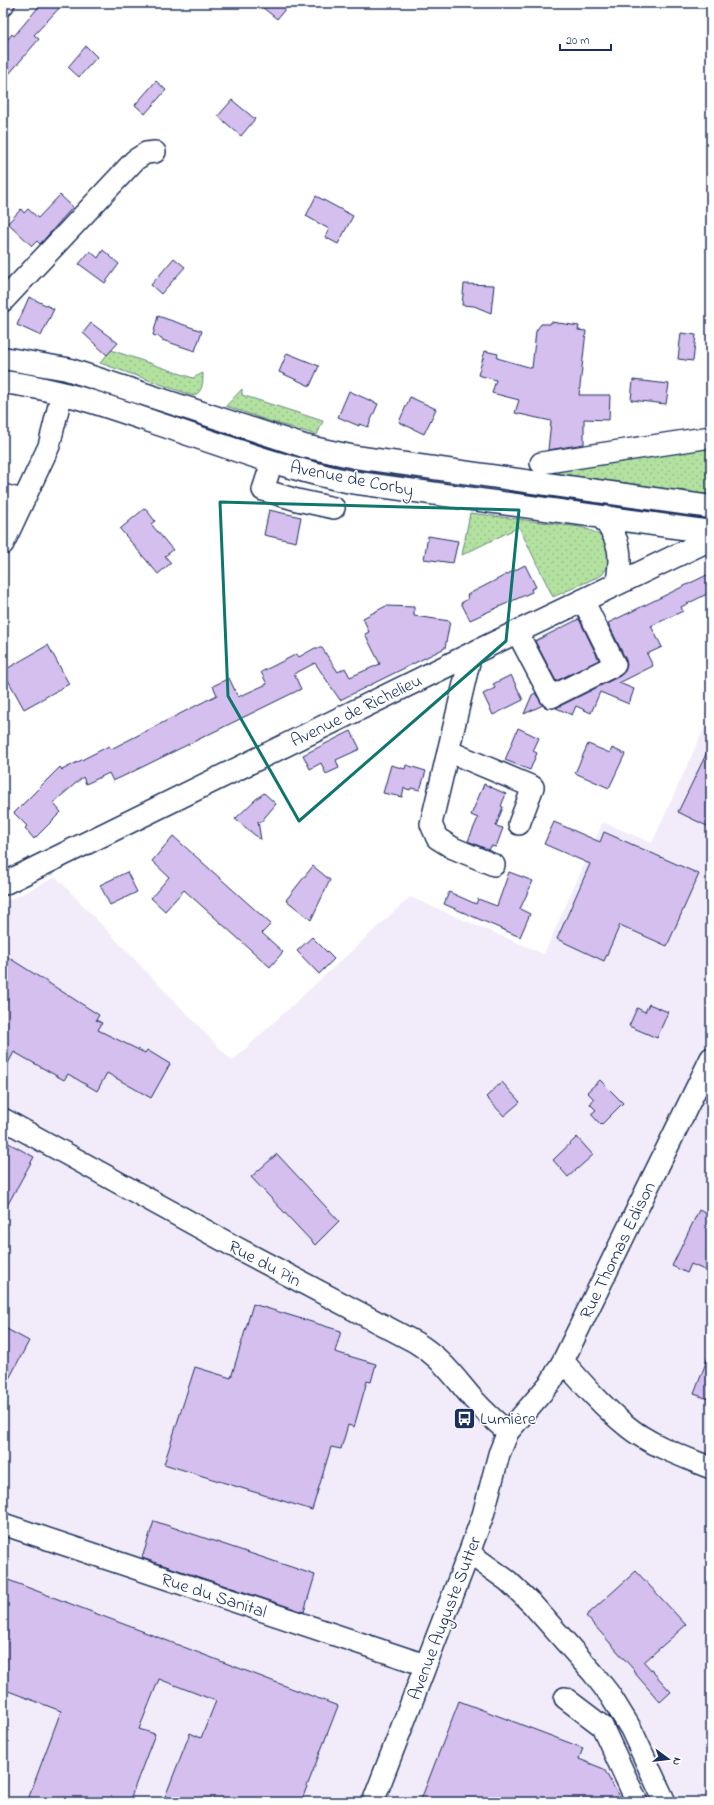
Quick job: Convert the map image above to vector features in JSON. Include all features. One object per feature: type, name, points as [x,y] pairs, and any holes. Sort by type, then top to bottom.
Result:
[{"type":"main road","name":"Avenue de Corby","points":[[3,358],[67,369],[304,446],[348,456],[711,507]]},
{"type":"main road","name":"Avenue de Corby","points":[[3,382],[62,393],[105,405],[272,462],[351,482],[711,532]]},
{"type":"main road","points":[[602,517],[612,529],[620,554],[620,565],[616,584]]},
{"type":"main road","name":"Avenue de Richelieu","points":[[3,884],[471,654],[711,539]]},
{"type":"street","points":[[3,301],[135,160],[146,153],[155,152]]},
{"type":"street","points":[[3,544],[13,498],[49,446],[62,393]]},
{"type":"street","points":[[541,463],[711,437]]},
{"type":"street","points":[[272,462],[263,490],[297,500],[334,508]]},
{"type":"street","points":[[517,632],[550,698],[615,666],[583,600]]},
{"type":"street","points":[[471,654],[431,824],[437,838],[453,848],[494,865]]},
{"type":"street","points":[[448,751],[533,787],[519,824]]},
{"type":"street","name":"Rue Thomas Edison","points":[[508,1432],[551,1382],[563,1361],[711,1058]]},
{"type":"street","name":"Rue du Pin","points":[[3,1119],[237,1248],[415,1342],[432,1353],[446,1366],[489,1416],[508,1432]]},
{"type":"street","points":[[563,1361],[596,1398],[629,1428],[670,1452],[711,1468]]},
{"type":"street","name":"Avenue Auguste Sutter","points":[[373,1802],[483,1515],[498,1454],[508,1432]]},
{"type":"street","name":"Rue du Sanital","points":[[3,1524],[426,1665]]},
{"type":"street","points":[[469,1553],[508,1582],[532,1604],[593,1673],[610,1695],[631,1729],[665,1802]]},
{"type":"street","points":[[565,1698],[602,1726],[637,1802]]},
{"type":"highlighted area","points":[[220,502],[519,510],[506,641],[299,821],[228,696]]},
{"type":"shaded area","points":[[711,713],[711,1802],[3,1802],[3,903],[56,877],[232,1061],[410,897],[544,954],[603,822],[652,843]]},
{"type":"green space","points":[[111,350],[193,378],[203,373],[203,383],[201,389],[194,396],[100,363]]},
{"type":"green space","points":[[242,389],[242,395],[323,421],[317,435],[269,421],[226,406]]},
{"type":"green space","points":[[711,443],[711,495],[546,472]]},
{"type":"green space","points":[[470,513],[580,527],[590,530],[600,536],[607,545],[609,555],[605,571],[602,575],[553,597],[519,527],[462,555]]},
{"type":"building","points":[[42,3],[64,3],[34,35],[39,39],[3,81],[3,45],[12,34],[14,36]]},
{"type":"building","points":[[257,3],[290,3],[277,19]]},
{"type":"building","points":[[86,46],[97,57],[79,77],[68,67]]},
{"type":"building","points":[[156,81],[166,90],[145,114],[135,105]]},
{"type":"building","points":[[232,100],[255,119],[241,136],[218,116]]},
{"type":"building","points":[[60,195],[73,207],[40,244],[37,241],[32,246],[8,223],[21,209],[24,213],[28,209],[38,218]]},
{"type":"building","points":[[316,196],[353,216],[338,244],[325,237],[329,229],[306,216]]},
{"type":"building","points":[[103,250],[119,264],[105,283],[79,264],[90,251],[98,258]]},
{"type":"building","points":[[174,258],[185,267],[161,294],[151,285]]},
{"type":"building","points":[[464,284],[494,285],[491,313],[474,306],[462,305]]},
{"type":"building","points":[[29,297],[54,309],[41,336],[17,325]]},
{"type":"building","points":[[158,316],[202,331],[195,351],[162,340],[162,338],[153,335]]},
{"type":"building","points":[[551,322],[579,326],[578,330],[586,331],[579,395],[610,395],[609,420],[584,419],[584,444],[548,450],[551,421],[515,413],[519,400],[492,393],[496,380],[478,375],[485,351],[498,354],[497,358],[532,368],[536,331],[541,324],[550,324]]},
{"type":"building","points":[[91,323],[118,343],[107,355],[83,333]]},
{"type":"building","points":[[681,333],[696,335],[693,361],[678,359]]},
{"type":"building","points":[[287,353],[319,366],[310,386],[279,372]]},
{"type":"building","points":[[633,380],[669,384],[666,404],[631,400]]},
{"type":"building","points":[[349,391],[378,404],[368,427],[359,424],[359,426],[338,417]]},
{"type":"building","points":[[410,397],[436,409],[424,434],[399,422]]},
{"type":"building","points":[[145,508],[155,521],[151,524],[173,550],[165,556],[171,563],[158,574],[120,529]]},
{"type":"building","points":[[269,510],[301,517],[296,542],[264,535]]},
{"type":"building","points":[[428,536],[458,541],[453,563],[424,559]]},
{"type":"building","points":[[525,565],[536,587],[531,589],[532,592],[470,620],[461,603],[468,599],[467,595]]},
{"type":"building","points":[[711,573],[711,592],[681,607],[683,611],[651,626],[662,647],[647,654],[653,666],[619,683],[634,689],[629,704],[600,692],[591,713],[576,706],[572,715],[556,708],[620,676],[625,671],[627,665],[626,660],[608,623]]},
{"type":"building","points":[[386,606],[414,607],[414,616],[450,621],[445,648],[340,700],[315,663],[294,674],[301,689],[113,781],[109,773],[86,784],[83,777],[53,803],[61,812],[34,839],[25,828],[27,826],[14,813],[60,767],[62,770],[109,746],[111,749],[217,695],[213,686],[229,678],[238,697],[267,684],[261,672],[297,654],[299,657],[315,648],[322,648],[338,672],[345,668],[350,677],[380,664],[365,634],[369,632],[363,618]]},
{"type":"building","points":[[579,619],[599,660],[556,681],[535,641]]},
{"type":"building","points":[[48,645],[69,684],[24,709],[3,671]]},
{"type":"building","points":[[511,675],[523,700],[493,715],[483,694],[495,688],[493,684]]},
{"type":"building","points":[[535,693],[543,705],[524,714],[532,695]]},
{"type":"building","points":[[518,728],[539,738],[533,751],[537,753],[530,770],[505,760]]},
{"type":"building","points":[[351,731],[360,749],[336,760],[339,768],[326,774],[321,763],[310,769],[303,755]]},
{"type":"building","points":[[588,744],[610,753],[612,748],[625,754],[609,788],[575,773]]},
{"type":"building","points":[[711,744],[711,828],[678,812]]},
{"type":"building","points":[[391,765],[405,769],[406,765],[426,771],[420,790],[411,788],[410,790],[404,788],[402,797],[383,793]]},
{"type":"building","points":[[484,784],[506,794],[496,826],[503,828],[496,847],[491,846],[489,850],[468,841],[478,818],[471,815]]},
{"type":"building","points":[[264,793],[276,804],[260,823],[258,821],[261,840],[235,819]]},
{"type":"building","points":[[554,822],[600,842],[604,832],[699,874],[667,946],[620,925],[604,961],[557,939],[590,864],[544,844]]},
{"type":"building","points":[[173,836],[271,924],[262,933],[283,952],[270,967],[184,890],[165,911],[151,898],[169,877],[152,861]]},
{"type":"building","points":[[313,866],[330,880],[311,920],[286,900]]},
{"type":"building","points":[[127,872],[137,892],[110,905],[100,885]]},
{"type":"building","points":[[509,872],[533,881],[520,909],[530,914],[520,937],[444,904],[449,892],[476,904],[478,899],[497,906]]},
{"type":"building","points":[[312,937],[334,959],[319,974],[297,951]]},
{"type":"building","points":[[3,954],[99,1015],[96,1020],[102,1023],[98,1030],[145,1053],[147,1050],[170,1064],[151,1098],[107,1073],[97,1091],[68,1074],[64,1080],[14,1052],[3,1073]]},
{"type":"building","points":[[649,1004],[668,1012],[657,1038],[629,1026],[637,1008],[645,1012]]},
{"type":"building","points":[[600,1080],[623,1103],[601,1125],[591,1114],[596,1110],[590,1104],[594,1099],[587,1092]]},
{"type":"building","points":[[502,1082],[520,1102],[504,1116],[486,1097]]},
{"type":"building","points":[[577,1137],[593,1155],[568,1177],[553,1160]]},
{"type":"building","points":[[3,1140],[34,1157],[3,1213]]},
{"type":"building","points":[[277,1154],[339,1221],[315,1245],[251,1177]]},
{"type":"building","points":[[699,1210],[711,1216],[711,1273],[691,1264],[687,1273],[672,1266]]},
{"type":"building","points":[[253,1304],[341,1331],[335,1352],[376,1364],[371,1382],[367,1381],[354,1427],[348,1425],[341,1449],[331,1447],[312,1510],[164,1464],[195,1367],[231,1378]]},
{"type":"building","points":[[3,1327],[29,1341],[3,1390]]},
{"type":"building","points":[[710,1352],[711,1353],[711,1400],[694,1394]]},
{"type":"building","points":[[154,1521],[315,1575],[304,1612],[142,1558]]},
{"type":"building","points":[[636,1571],[686,1625],[644,1662],[671,1692],[660,1702],[586,1616]]},
{"type":"building","points":[[3,1578],[338,1706],[301,1802],[163,1802],[190,1733],[201,1738],[216,1701],[159,1679],[139,1729],[155,1734],[129,1802],[27,1802],[61,1711],[3,1689]]},
{"type":"building","points":[[459,1701],[583,1748],[579,1759],[604,1769],[622,1802],[420,1802]]},
{"type":"place","name":"Lumière","points":[[464,1418]]}]
